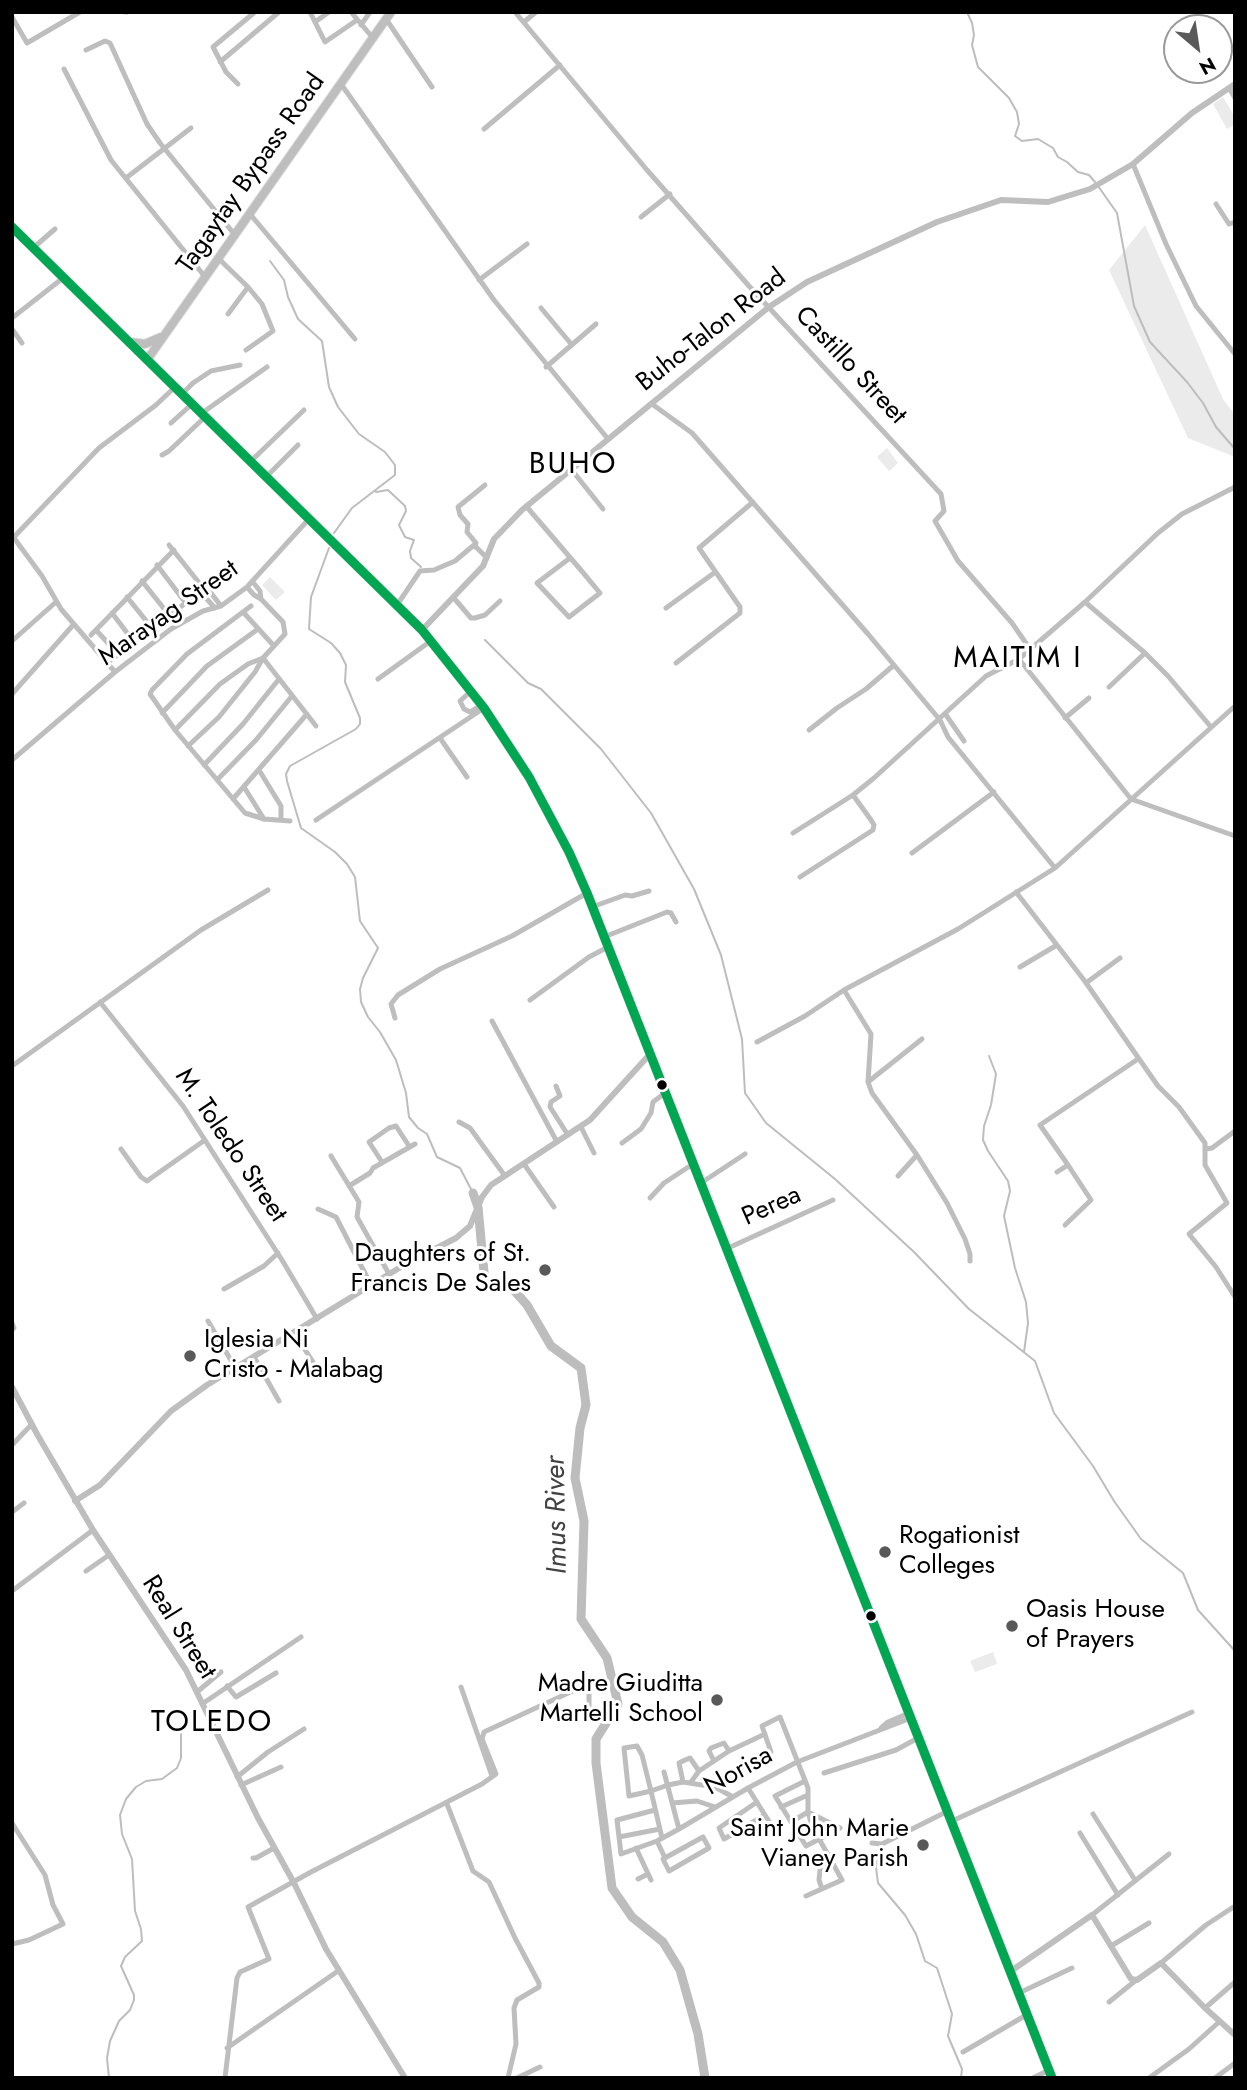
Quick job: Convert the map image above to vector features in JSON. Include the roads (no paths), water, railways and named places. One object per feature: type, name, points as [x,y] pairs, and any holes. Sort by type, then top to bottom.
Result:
[{"type":"main road","name":"Tagaytay Bypass Road","points":[[147,359],[389,16]]},
{"type":"main road","points":[[12,227],[204,415],[453,668]]},
{"type":"main road","points":[[129,341],[145,344],[166,333]]},
{"type":"main road","points":[[369,580],[422,630],[483,706],[535,787],[569,852],[1050,2074]]},
{"type":"street","points":[[12,17],[27,43],[80,12]]},
{"type":"street","points":[[238,84],[220,62],[213,47],[255,12]]},
{"type":"street","points":[[220,62],[279,12]]},
{"type":"street","points":[[310,12],[325,42],[359,22],[370,12]]},
{"type":"street","points":[[315,22],[329,12]]},
{"type":"street","points":[[351,12],[373,38]]},
{"type":"street","name":"Castillo Street","points":[[515,12],[769,307],[941,494],[944,511],[935,521],[958,561],[1012,623],[1030,649]]},
{"type":"street","points":[[524,22],[536,12]]},
{"type":"street","points":[[389,16],[432,86]]},
{"type":"street","points":[[86,50],[105,41],[110,43],[137,106],[165,148],[235,235]]},
{"type":"street","points":[[484,129],[560,65]]},
{"type":"street","points":[[64,69],[103,147],[206,278]]},
{"type":"street","points":[[341,84],[479,280],[546,366],[608,439]]},
{"type":"street","points":[[1232,86],[1235,99]]},
{"type":"street","name":"Buho-Talon Road","points":[[422,630],[475,576],[487,558],[494,539],[526,506],[769,307],[807,282],[937,222],[1001,200],[1048,202],[1090,189],[1133,164],[1192,113],[1232,86]]},
{"type":"street","points":[[126,178],[191,128]]},
{"type":"street","points":[[1133,164],[1156,222],[1196,306],[1235,354]]},
{"type":"street","points":[[641,217],[670,194]]},
{"type":"street","points":[[1216,204],[1229,224],[1235,222]]},
{"type":"street","points":[[250,214],[355,339]]},
{"type":"street","points":[[33,247],[55,229]]},
{"type":"street","points":[[479,280],[527,244]]},
{"type":"street","points":[[219,259],[262,304],[273,331],[246,351]]},
{"type":"street","points":[[12,317],[63,278]]},
{"type":"street","points":[[228,314],[248,287]]},
{"type":"street","points":[[541,308],[572,345]]},
{"type":"street","points":[[546,366],[596,324]]},
{"type":"street","points":[[12,329],[22,343]]},
{"type":"street","points":[[182,394],[205,374],[240,365]]},
{"type":"street","points":[[162,455],[204,415],[267,367]]},
{"type":"street","points":[[115,672],[56,602],[42,576],[13,539],[103,445],[175,387]]},
{"type":"street","points":[[171,424],[192,404]]},
{"type":"street","points":[[652,404],[692,433],[753,502],[940,720],[948,737],[1055,868]]},
{"type":"street","points":[[250,462],[304,410]]},
{"type":"street","points":[[265,478],[298,445]]},
{"type":"street","points":[[571,469],[603,509]]},
{"type":"street","points":[[485,485],[458,507],[460,515],[468,524],[467,531],[476,543],[475,547],[487,558]]},
{"type":"street","points":[[793,833],[853,795],[946,715],[986,676],[1019,659],[1182,514],[1235,487]]},
{"type":"street","points":[[676,663],[740,613],[740,607],[699,548],[753,502]]},
{"type":"street","points":[[526,506],[600,593],[569,617],[537,583],[570,558]]},
{"type":"street","name":"Marayag Street","points":[[12,760],[115,672],[187,619],[218,607],[247,587],[308,520]]},
{"type":"street","points":[[397,605],[421,571],[433,570],[455,561],[474,545],[475,547]]},
{"type":"street","points":[[118,654],[94,632],[171,547],[204,589],[211,593],[218,607]]},
{"type":"street","points":[[157,565],[185,602]]},
{"type":"street","points":[[666,608],[714,573]]},
{"type":"street","points":[[142,580],[169,615]]},
{"type":"street","points":[[252,581],[260,591],[261,599]]},
{"type":"street","points":[[188,746],[219,717],[255,672],[262,658],[285,634],[285,626],[247,587]]},
{"type":"street","points":[[111,660],[204,589]]},
{"type":"street","points":[[127,597],[152,628]]},
{"type":"street","points":[[453,597],[471,618],[485,615],[500,601]]},
{"type":"street","points":[[12,641],[56,602]]},
{"type":"street","points":[[1084,602],[1145,653],[1211,727]]},
{"type":"street","points":[[251,606],[195,647],[152,690],[151,699],[245,813],[264,819],[290,821]]},
{"type":"street","points":[[111,613],[134,642]]},
{"type":"street","points":[[244,613],[274,646]]},
{"type":"street","points":[[14,690],[74,624]]},
{"type":"street","points":[[162,713],[207,666],[258,629]]},
{"type":"street","points":[[378,679],[428,643]]},
{"type":"street","points":[[1109,687],[1145,653]]},
{"type":"street","points":[[262,658],[316,726]]},
{"type":"street","points":[[175,730],[220,684],[248,664],[262,658]]},
{"type":"street","points":[[1019,659],[1131,799],[1235,836]]},
{"type":"street","points":[[809,730],[894,665]]},
{"type":"street","points":[[204,765],[243,724],[279,679]]},
{"type":"street","points":[[471,691],[460,701],[464,709],[470,712],[483,706]]},
{"type":"street","points":[[217,780],[256,740],[292,696]]},
{"type":"street","points":[[1065,718],[1089,698]]},
{"type":"street","points":[[316,820],[440,738],[483,706]]},
{"type":"street","points":[[757,1042],[805,1016],[844,990],[958,929],[1055,868],[1235,706]]},
{"type":"street","points":[[233,799],[307,715]]},
{"type":"street","points":[[946,715],[964,741]]},
{"type":"street","points":[[440,738],[467,777]]},
{"type":"street","points":[[260,770],[281,806],[281,820]]},
{"type":"street","points":[[244,787],[264,819]]},
{"type":"street","points":[[912,852],[994,792]]},
{"type":"street","points":[[800,877],[873,830],[874,825],[853,795]]},
{"type":"street","points":[[12,1066],[201,930],[268,890]]},
{"type":"street","points":[[592,906],[625,895],[632,896],[649,891]]},
{"type":"street","points":[[1016,892],[1086,983],[1158,1086],[1182,1110],[1205,1143],[1205,1165],[1226,1204],[1189,1234],[1235,1297]]},
{"type":"street","points":[[395,1018],[391,1004],[398,995],[440,970],[532,926],[587,893]]},
{"type":"street","points":[[604,937],[667,912],[671,913],[676,922]]},
{"type":"street","points":[[1020,967],[1057,945]]},
{"type":"street","points":[[530,1000],[589,957],[608,947]]},
{"type":"street","points":[[1086,983],[1120,958]]},
{"type":"street","points":[[844,990],[871,1034],[868,1082],[877,1103],[916,1155],[956,1219],[970,1254],[970,1261]]},
{"type":"street","name":"M. Toledo Street","points":[[100,1002],[167,1083],[278,1253],[317,1319]]},
{"type":"street","points":[[492,1021],[557,1142]]},
{"type":"street","points":[[868,1082],[922,1039]]},
{"type":"street","points":[[75,1501],[100,1485],[171,1410],[212,1381],[236,1369],[389,1274],[456,1238],[470,1226],[491,1185],[581,1127],[599,1112],[650,1054]]},
{"type":"street","points":[[1065,1225],[1091,1200],[1040,1125],[1138,1059]]},
{"type":"street","points":[[556,1086],[560,1097],[551,1102],[550,1107],[568,1135]]},
{"type":"street","points":[[622,1143],[640,1129],[651,1113],[653,1102],[665,1093]]},
{"type":"street","points":[[459,1122],[470,1128],[505,1177]]},
{"type":"street","points":[[349,1186],[382,1162],[412,1145],[394,1126],[369,1142],[382,1162]]},
{"type":"street","points":[[581,1127],[594,1153]]},
{"type":"street","points":[[1206,1149],[1212,1148],[1235,1131]]},
{"type":"street","points":[[121,1149],[141,1177],[147,1181],[205,1140]]},
{"type":"street","points":[[701,1183],[745,1154]]},
{"type":"street","points":[[898,1177],[916,1155]]},
{"type":"street","points":[[331,1156],[359,1202],[358,1217],[389,1274]]},
{"type":"street","points":[[524,1164],[554,1207]]},
{"type":"street","points":[[650,1198],[664,1183],[693,1164]]},
{"type":"street","points":[[1057,1171],[1068,1165]]},
{"type":"street","name":"Perea","points":[[726,1249],[833,1200]]},
{"type":"street","points":[[318,1209],[336,1217],[371,1285]]},
{"type":"street","points":[[224,1289],[264,1266],[278,1253]]},
{"type":"street","points":[[208,1321],[236,1369]]},
{"type":"street","points":[[12,1323],[15,1328],[12,1331]]},
{"type":"street","points":[[294,1333],[313,1362]]},
{"type":"street","points":[[254,1357],[279,1401]]},
{"type":"street","name":"Real Street","points":[[12,1387],[75,1501],[176,1653],[338,1971],[405,2078]]},
{"type":"street","points":[[12,1446],[32,1424]]},
{"type":"street","points":[[12,1511],[24,1503]]},
{"type":"street","points":[[12,1591],[93,1530]]},
{"type":"street","points":[[86,1571],[109,1555]]},
{"type":"street","points":[[202,1704],[301,1637]]},
{"type":"street","points":[[197,1692],[221,1672]]},
{"type":"street","points":[[227,1686],[233,1696],[238,1697],[276,1673]]},
{"type":"street","points":[[461,1687],[492,1776]]},
{"type":"street","points":[[225,2078],[239,1974],[269,1959],[247,1909],[447,1804],[496,1774],[482,1739],[484,1732],[579,1688],[589,1691],[589,1709]]},
{"type":"street","points":[[952,1821],[1192,1712]]},
{"type":"street","name":"Norisa","points":[[618,1837],[621,1854],[659,1839],[797,1762],[878,1730],[888,1722],[910,1716]]},
{"type":"street","points":[[715,1787],[731,1772],[771,1752],[762,1726],[780,1717],[805,1781],[812,1826],[842,1880],[806,1896]]},
{"type":"street","points":[[237,1777],[268,1752],[304,1729]]},
{"type":"street","points":[[691,1782],[699,1771],[729,1751],[765,1734]]},
{"type":"street","points":[[824,1773],[896,1750],[918,1738]]},
{"type":"street","points":[[714,1761],[710,1748],[724,1743],[729,1751]]},
{"type":"street","points":[[665,1858],[704,1837],[709,1848],[669,1871],[663,1859],[660,1829],[655,1810],[651,1791],[642,1755],[638,1746],[624,1748],[629,1796],[651,1791],[668,1785],[691,1782],[715,1787],[733,1797]]},
{"type":"street","points":[[683,1782],[679,1763],[690,1758],[699,1771]]},
{"type":"street","points":[[241,1785],[281,1767]]},
{"type":"street","points":[[664,1772],[679,1829]]},
{"type":"street","points":[[805,1781],[775,1796],[806,1846],[840,1828],[808,1812]]},
{"type":"street","points":[[748,1788],[770,1823]]},
{"type":"street","points":[[781,1807],[808,1795]]},
{"type":"street","points":[[672,1803],[697,1801],[715,1807]]},
{"type":"street","points":[[757,1802],[719,1828],[724,1839],[765,1815]]},
{"type":"street","points":[[447,1804],[473,1871],[489,1882],[514,1938],[539,1983],[539,1987],[517,2000],[514,2008],[516,2043],[508,2078]]},
{"type":"street","points":[[655,1810],[619,1818],[618,1837],[660,1829]]},
{"type":"street","points":[[872,1843],[882,1844],[948,1811]]},
{"type":"street","points":[[791,1822],[808,1812]]},
{"type":"street","points":[[1093,1814],[1135,1880]]},
{"type":"street","points":[[12,1823],[45,1875],[53,1905],[63,1924],[29,1940],[12,1944]]},
{"type":"street","points":[[1080,1833],[1118,1895]]},
{"type":"street","points":[[636,1848],[650,1877],[638,1879]]},
{"type":"street","points":[[253,1858],[274,1849]]},
{"type":"street","points":[[1011,1972],[1118,1895],[1169,1854]]},
{"type":"street","points":[[822,1889],[819,1880],[821,1860],[829,1855]]},
{"type":"street","points":[[1109,2003],[1206,1925],[1235,1906]]},
{"type":"street","points":[[1092,1914],[1129,1977],[1135,1981]]},
{"type":"street","points":[[1111,1946],[1149,1923]]},
{"type":"street","points":[[1161,1963],[1219,2022],[1233,2030]]},
{"type":"street","points":[[1019,1993],[1072,1968]]},
{"type":"street","points":[[228,2048],[338,1971]]},
{"type":"street","points":[[1205,2008],[1235,1982]]},
{"type":"street","points":[[963,2052],[1028,2014]]},
{"type":"street","points":[[1149,2078],[1189,2049],[1219,2022]]},
{"type":"street","points":[[1216,2078],[1235,2063]]},
{"type":"street","points":[[517,2078],[540,2067]]},
{"type":"street","points":[[1033,2078],[1050,2074]]},
{"type":"waterway","points":[[967,12],[972,23],[972,45],[978,67],[1009,98],[1017,112],[1019,124],[1015,136],[1022,141],[1038,139],[1053,148],[1058,157],[1078,172],[1089,175],[1095,182]]},
{"type":"waterway","points":[[1098,186],[1117,213],[1134,306],[1150,342],[1187,382],[1216,427],[1235,449]]},
{"type":"waterway","name":"Imus River","points":[[270,261],[284,280],[298,319],[322,341],[329,387],[338,407],[359,434],[385,452],[395,465],[395,475],[352,508],[334,533]]},
{"type":"waterway","points":[[376,492],[388,490],[405,506],[406,511],[399,525],[405,537],[414,540],[410,551],[411,558],[421,567]]},
{"type":"waterway","name":"Imus River","points":[[329,548],[311,597],[309,629],[331,643],[340,653],[346,665],[345,682],[360,724],[356,729],[290,766],[286,774],[287,781],[301,828],[335,852],[355,877],[360,921],[378,948],[363,978],[361,1002],[396,1060],[406,1093],[409,1117],[427,1134],[437,1157],[460,1168],[473,1193]]},
{"type":"waterway","points":[[485,640],[528,683],[541,689],[601,749],[651,813],[694,889],[721,955],[742,1039],[745,1093],[766,1123],[835,1179],[914,1252],[969,1309],[1035,1361],[1054,1413],[1093,1466],[1114,1501],[1141,1539],[1183,1573],[1198,1610],[1235,1651]]},
{"type":"waterway","points":[[989,1056],[996,1074],[983,1140],[1008,1181],[1010,1191],[1004,1216],[1015,1268],[1026,1302],[1028,1323],[1024,1352]]},
{"type":"waterway","name":"Imus River","points":[[473,1193],[478,1207],[485,1283],[511,1287],[527,1305],[551,1346],[581,1368],[586,1405],[580,1428],[575,1478],[584,1521],[581,1619],[607,1658],[618,1704],[596,1739],[596,1763],[612,1888],[632,1917],[663,1942],[680,1970],[698,2034],[705,2078]]},
{"type":"waterway","points":[[109,2078],[107,2058],[110,2041],[119,2021],[130,2010],[134,2000],[121,1966],[125,1957],[142,1941],[135,1911],[132,1859],[122,1834],[120,1815],[126,1799],[136,1787],[146,1781],[162,1779],[177,1768],[181,1758],[181,1729],[186,1718]]},
{"type":"waterway","points":[[880,1847],[876,1867],[878,1883],[905,1915],[916,1934],[925,1961],[937,1968],[952,2014],[948,2036],[962,2069],[961,2078]]},
{"type":"place","name":"Daughters of St. Francis De Sales","points":[[545,1270]]},
{"type":"place","name":"Iglesia Ni Cristo - Malabag","points":[[190,1356]]},
{"type":"place","name":"Rogationist Colleges","points":[[885,1552]]},
{"type":"place","name":"Oasis House of Prayers","points":[[1012,1626]]},
{"type":"place","name":"Madre Giuditta Martelli School","points":[[717,1700]]},
{"type":"place","name":"Saint John Marie Vianey Parish","points":[[923,1845]]},
{"type":"district","name":"BUHO","points":[[573,466]]},
{"type":"district","name":"MAITIM I","points":[[1018,660]]},
{"type":"district","name":"TOLEDO","points":[[212,1724]]}]
